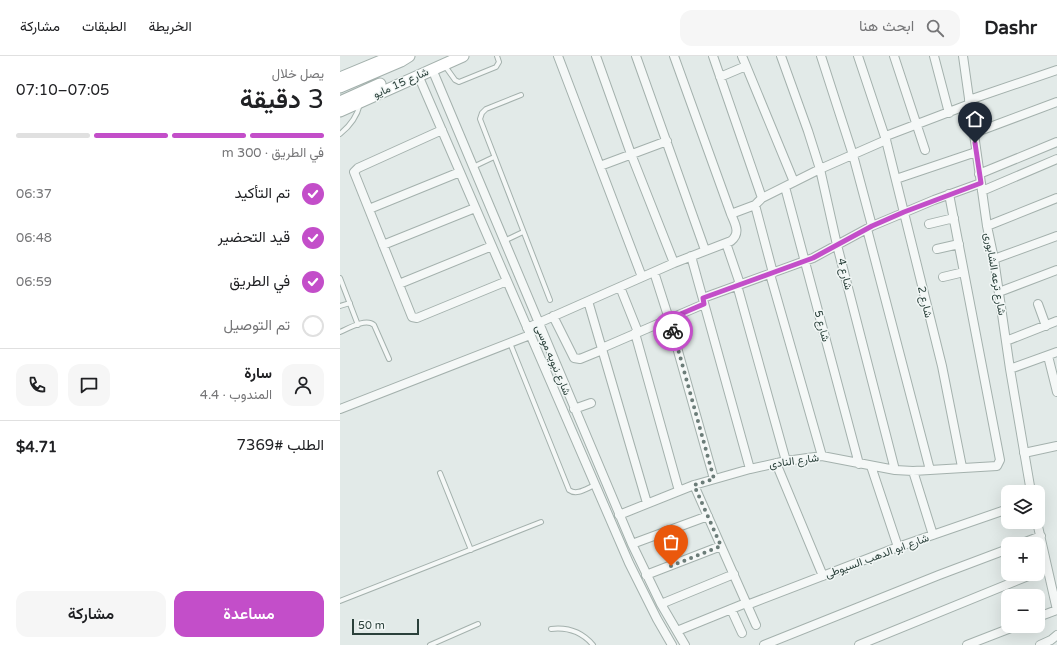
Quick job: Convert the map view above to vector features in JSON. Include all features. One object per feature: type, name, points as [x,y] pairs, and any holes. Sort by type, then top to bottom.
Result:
[{"type":"main road","points":[[341,74],[393,56]]},
{"type":"main road","points":[[340,87],[361,79],[409,56]]},
{"type":"main road","name":"شارع 15 مايو","points":[[340,111],[362,97],[463,56]]},
{"type":"main road","points":[[340,102],[362,97]]},
{"type":"street","points":[[558,56],[642,277]]},
{"type":"street","points":[[596,56],[631,154],[674,263]]},
{"type":"street","points":[[636,56],[705,250]]},
{"type":"street","points":[[340,409],[510,343],[528,332],[538,323],[553,316],[735,238],[737,233],[731,214],[674,56]]},
{"type":"street","points":[[713,56],[762,198]]},
{"type":"street","points":[[742,56],[794,182]]},
{"type":"street","name":"شارع 4","points":[[781,56],[808,131],[820,170],[837,245],[895,470]]},
{"type":"street","points":[[821,56],[853,155],[869,228],[930,470]]},
{"type":"street","name":"شارع 2","points":[[858,56],[886,138],[942,366],[962,467]]},
{"type":"street","points":[[894,56],[925,150]]},
{"type":"street","points":[[934,56],[949,113]]},
{"type":"street","name":"شارع ترعه الشابورى","points":[[963,56],[987,226],[994,259],[1010,369],[1030,485]]},
{"type":"street","points":[[720,77],[746,66]]},
{"type":"street","points":[[731,214],[755,205],[762,198],[886,138],[949,113],[970,102],[1057,70]]},
{"type":"street","name":"شارع نبويه موسى","points":[[425,72],[442,130],[528,332],[636,579],[672,645]]},
{"type":"street","name":"شارع نبويه موسى","points":[[425,72],[473,167],[574,409],[646,575],[685,645]]},
{"type":"street","points":[[974,133],[1057,102]]},
{"type":"street","points":[[442,130],[358,168],[355,175],[412,317],[416,318],[507,281]]},
{"type":"street","points":[[600,166],[667,141]]},
{"type":"street","points":[[979,174],[1057,142]]},
{"type":"street","points":[[896,179],[976,152]]},
{"type":"street","points":[[553,316],[574,358],[580,359],[669,319],[739,285],[822,255],[869,228],[904,212],[949,194],[981,187],[1057,159]]},
{"type":"street","points":[[369,209],[460,172]]},
{"type":"street","name":"شارع 5","points":[[785,187],[859,464]]},
{"type":"street","points":[[943,277],[964,272],[949,194]]},
{"type":"street","points":[[987,226],[1057,198]]},
{"type":"street","points":[[755,205],[822,456]]},
{"type":"street","points":[[383,245],[475,208]]},
{"type":"street","points":[[929,224],[954,218]]},
{"type":"street","points":[[994,259],[1057,236]]},
{"type":"street","points":[[726,243],[739,285],[786,461]]},
{"type":"street","points":[[937,249],[959,244]]},
{"type":"street","points":[[399,284],[492,246]]},
{"type":"street","points":[[691,256],[750,469]]},
{"type":"street","points":[[999,292],[1057,270]]},
{"type":"street","points":[[654,272],[669,319],[714,479]]},
{"type":"street","name":"شارع النادى","points":[[619,515],[694,485],[714,479],[776,463],[822,456],[895,470],[913,471],[962,467],[994,467],[999,464],[1000,460],[964,272]]},
{"type":"street","points":[[620,287],[636,333],[679,491]]},
{"type":"street","points":[[588,301],[647,503]]},
{"type":"street","points":[[1038,304],[1046,326]]},
{"type":"street","points":[[1006,341],[1057,322]]},
{"type":"street","points":[[1010,369],[1057,352]]},
{"type":"street","points":[[1048,356],[1057,392]]},
{"type":"street","points":[[574,409],[591,403]]},
{"type":"street","points":[[1024,453],[1057,446]]},
{"type":"street","points":[[776,463],[823,576]]},
{"type":"street","points":[[872,466],[898,547]]},
{"type":"street","points":[[913,471],[933,535]]},
{"type":"street","points":[[694,485],[756,625]]},
{"type":"street","name":"شارع ابو الدهب السيوطى","points":[[676,631],[898,547],[1001,511]]},
{"type":"street","points":[[632,544],[708,516]]},
{"type":"street","points":[[1039,529],[1057,610],[1045,615]]},
{"type":"street","points":[[646,575],[721,546]]},
{"type":"street","points":[[764,645],[939,574],[1001,552]]},
{"type":"street","points":[[661,604],[734,574]]},
{"type":"street","points":[[859,645],[1016,581]]},
{"type":"street","points":[[731,609],[742,633]]},
{"type":"street","points":[[967,645],[1001,632]]},
{"type":"street","points":[[1040,645],[1051,640],[1057,635]]},
{"type":"lane","points":[[444,64],[454,80],[459,82],[496,67],[499,62],[497,56]]},
{"type":"lane","points":[[521,95],[486,109],[482,113],[481,122],[550,300]]},
{"type":"lane","points":[[340,134],[355,118],[362,97]]},
{"type":"lane","points":[[473,167],[494,157]]},
{"type":"lane","points":[[504,241],[523,232]]},
{"type":"lane","points":[[340,278],[358,325]]},
{"type":"lane","points":[[340,306],[350,303]]},
{"type":"lane","points":[[340,332],[368,322],[374,325],[389,358]]},
{"type":"lane","points":[[510,343],[569,490],[573,493],[578,493],[595,485]]},
{"type":"lane","points":[[440,473],[471,550]]},
{"type":"lane","points":[[340,602],[541,522]]},
{"type":"lane","points":[[430,645],[478,624]]},
{"type":"lane","points":[[551,629],[559,628],[575,631],[593,645]]},
{"type":"way so far","points":[[671,566],[721,546],[694,485],[714,479],[673,331]]},
{"type":"route","points":[[673,331],[669,319],[704,304],[703,298],[822,255],[872,226],[941,197],[981,183],[975,143]]}]
